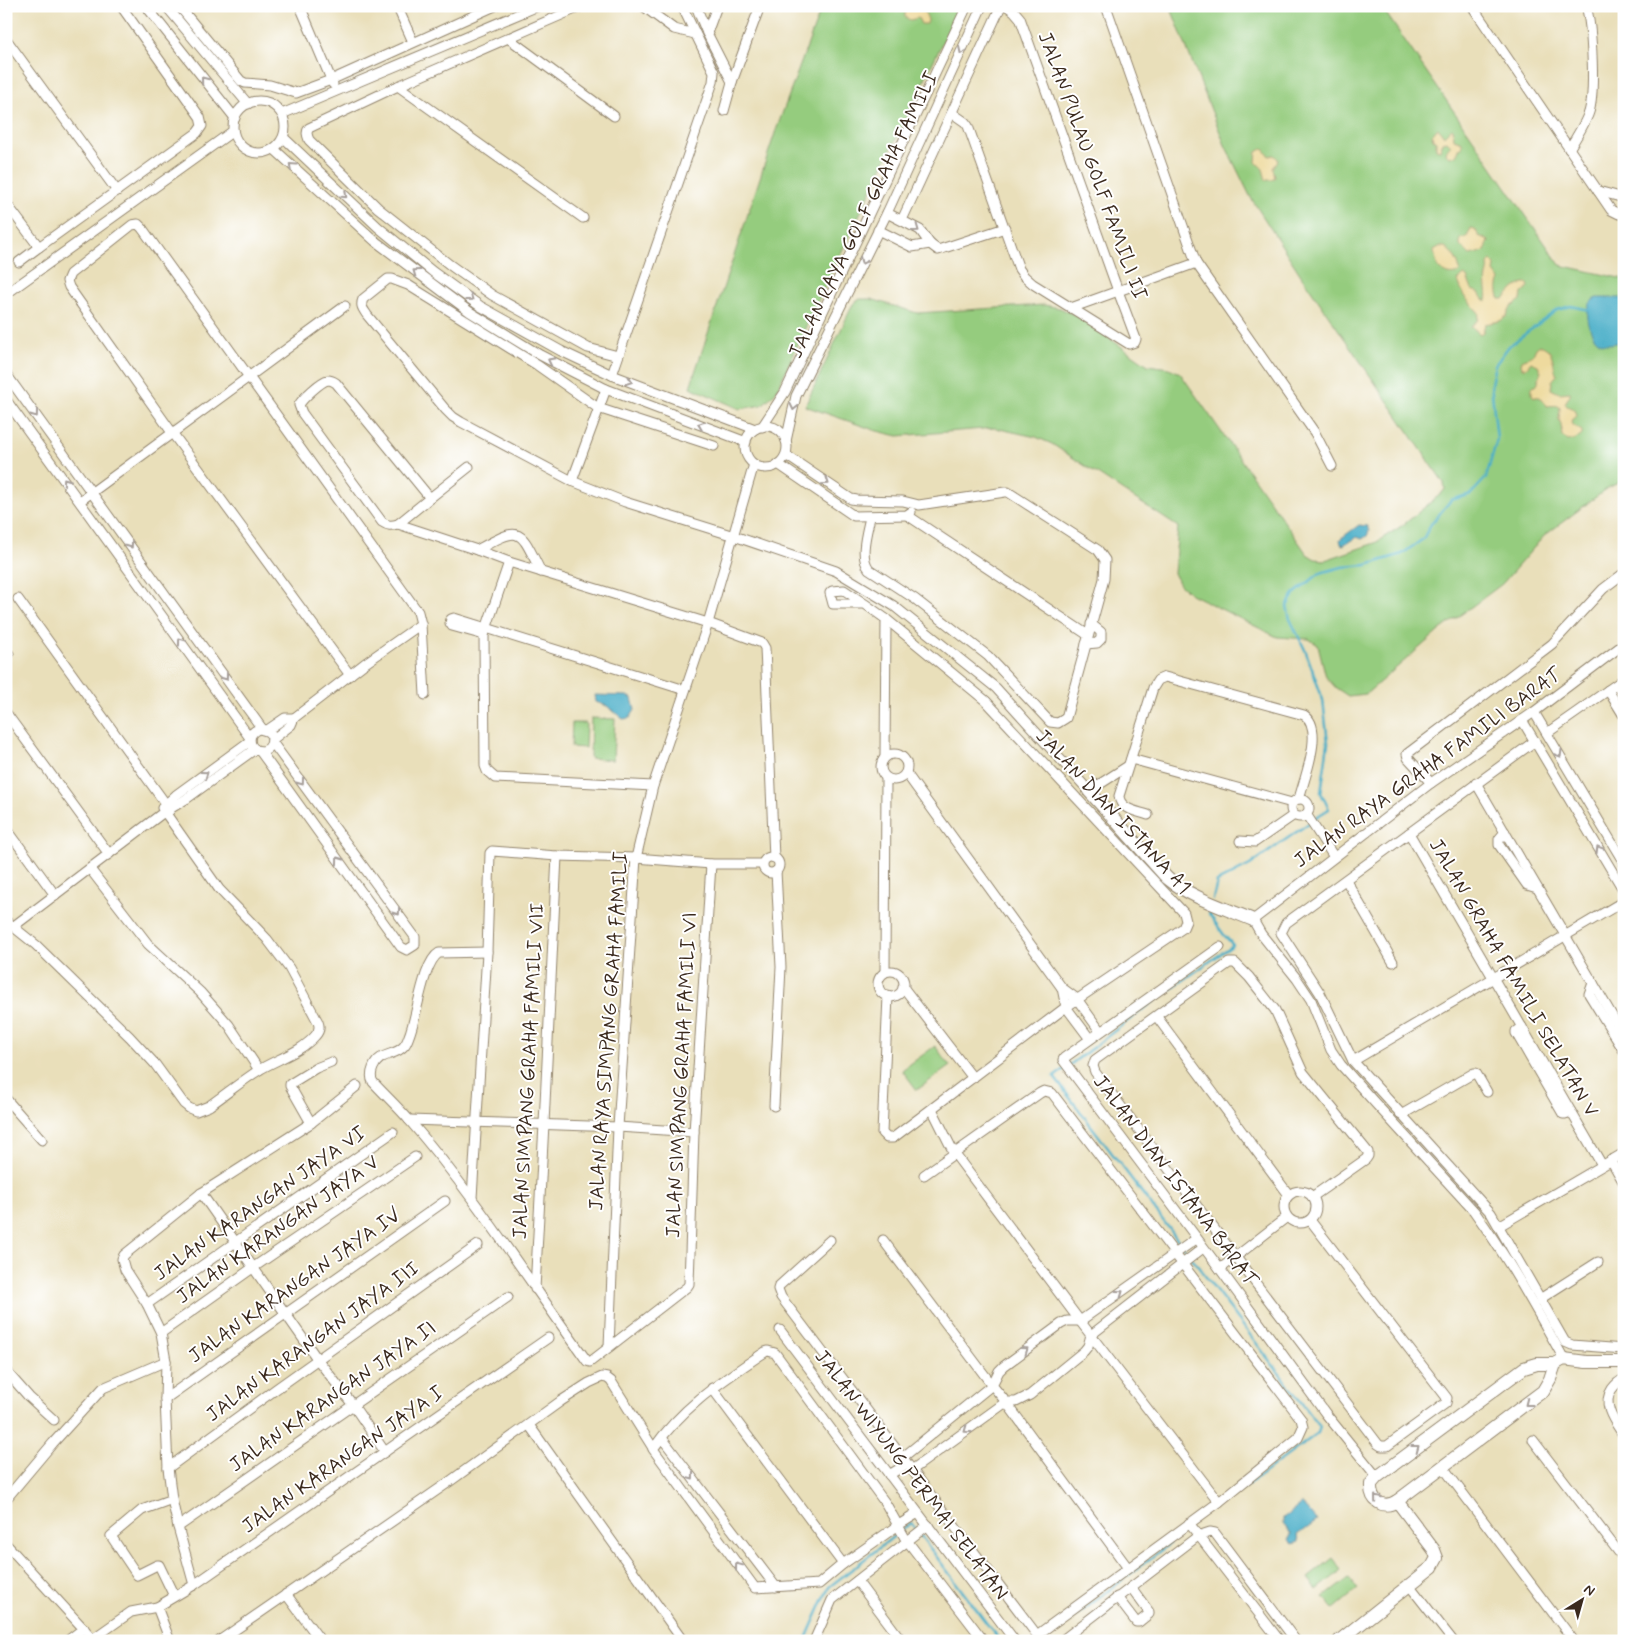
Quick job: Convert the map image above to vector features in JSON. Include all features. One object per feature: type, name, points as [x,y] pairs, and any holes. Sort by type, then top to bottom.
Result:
[{"type":"street","points":[[19,262],[197,133],[202,126],[200,117],[121,6]]},
{"type":"street","points":[[146,6],[235,118]]},
{"type":"street","points":[[166,6],[248,104]]},
{"type":"street","points":[[179,6],[241,80],[250,84],[270,85],[296,93],[331,80],[480,9],[494,6]]},
{"type":"street","points":[[300,6],[336,91]]},
{"type":"street","points":[[397,6],[413,42]]},
{"type":"street","points":[[282,114],[538,6]]},
{"type":"street","points":[[582,6],[398,86],[309,128],[306,133],[309,140],[378,208],[450,265],[492,295],[588,348],[618,356]]},
{"type":"street","points":[[643,6],[674,29],[695,34]]},
{"type":"street","points":[[612,375],[713,82],[714,72],[682,6]]},
{"type":"street","points":[[696,6],[707,33],[732,82]]},
{"type":"street","points":[[707,33],[717,6]]},
{"type":"street","points":[[724,110],[732,82],[760,6]]},
{"type":"street","name":"JALAN RAYA GOLF GRAHA FAMILI","points":[[759,428],[785,392],[967,6]]},
{"type":"street","name":"JALAN RAYA GOLF GRAHA FAMILI","points":[[786,441],[796,396],[887,213],[982,6]]},
{"type":"street","points":[[902,220],[1001,6]]},
{"type":"street","name":"JALAN PULAU GOLF FAMILI II","points":[[1007,6],[1014,10],[1020,18],[1136,338],[1135,342],[1129,344],[1071,308]]},
{"type":"street","points":[[1106,6],[1196,263],[1315,433],[1332,466]]},
{"type":"street","points":[[1472,6],[1598,192],[1615,213],[1624,214]]},
{"type":"street","points":[[1569,149],[1588,114],[1592,100],[1592,62],[1586,6]]},
{"type":"street","points":[[508,38],[614,116]]},
{"type":"street","points":[[6,39],[117,191]]},
{"type":"street","points":[[398,86],[583,218]]},
{"type":"street","points":[[257,101],[267,102],[282,114],[285,125],[284,138],[274,149],[261,154],[248,151],[238,143],[233,131],[235,118],[238,112],[248,104],[257,101]]},
{"type":"street","points":[[952,112],[968,126],[1019,268],[1024,276],[1033,284],[1071,308],[1196,263]]},
{"type":"street","points":[[6,294],[233,131]]},
{"type":"street","points":[[284,138],[378,228],[480,306],[561,351],[612,375],[759,428],[774,428],[784,435],[786,441],[786,455],[778,464],[766,468],[754,464],[747,454],[746,442],[748,437],[759,428]]},
{"type":"street","points":[[274,149],[375,241],[470,312],[540,355],[606,389],[746,442]]},
{"type":"street","points":[[1598,192],[1624,198]]},
{"type":"street","points":[[6,203],[39,248]]},
{"type":"street","points":[[887,213],[920,230],[930,244],[938,250],[1005,228]]},
{"type":"street","points":[[350,675],[173,434],[69,287],[67,281],[70,274],[132,225],[138,224],[142,228],[418,612],[421,624],[425,695]]},
{"type":"street","points":[[878,230],[912,247],[930,244]]},
{"type":"street","points":[[714,446],[598,408],[544,370],[408,285],[388,279],[363,299],[362,307],[367,315],[453,416],[572,481],[625,502],[734,536],[836,571],[894,606],[996,688],[1167,878],[1201,898],[1254,920],[1261,934],[1297,979],[1311,1000],[1331,1050],[1341,1065],[1479,1218],[1528,1296],[1559,1362]]},
{"type":"street","points":[[80,501],[345,306]]},
{"type":"street","points":[[6,374],[416,937],[416,945],[407,950],[401,947],[6,400]]},
{"type":"street","points":[[430,498],[336,383],[330,380],[324,381],[302,400],[299,405],[302,413],[382,522],[390,526],[398,524],[470,467]]},
{"type":"street","points":[[572,481],[606,389]]},
{"type":"street","points":[[786,455],[851,499],[903,501],[919,505],[1005,492],[1027,504],[1101,554],[1105,560],[1104,579],[1066,718],[1058,723],[1050,722],[980,650],[915,598],[869,569],[864,558],[870,517]]},
{"type":"street","name":"JALAN RAYA SIMPANG GRAHA FAMILI","points":[[609,1347],[618,1127],[636,858],[653,786],[708,623],[754,464]]},
{"type":"street","points":[[778,464],[854,516],[907,515],[919,505]]},
{"type":"street","points":[[903,501],[907,515],[1087,639],[1097,643],[1102,639],[1101,632],[1091,624]]},
{"type":"street","points":[[398,524],[509,562],[708,623],[762,642],[765,648],[774,858],[779,866],[776,871],[780,967],[774,1106]]},
{"type":"street","points":[[477,550],[504,535],[516,534],[526,542],[541,572]]},
{"type":"street","points":[[509,562],[485,632],[485,766],[490,776],[495,778],[653,786]]},
{"type":"street","points":[[1431,783],[1408,758],[1407,754],[1552,644],[1603,590],[1624,573]]},
{"type":"street","points":[[6,921],[36,945],[130,1037],[155,1064],[189,1108],[196,1111],[209,1106],[260,1070],[313,1038],[320,1026],[289,968],[267,939],[219,889],[18,599]]},
{"type":"street","name":"JALAN DIAN ISTANA A1","points":[[865,604],[986,702],[1184,913],[1186,921],[1183,928],[1077,999],[894,1138],[887,1138],[882,1134],[888,996]]},
{"type":"street","points":[[885,757],[886,620]]},
{"type":"street","points":[[254,745],[266,750],[270,747],[272,741],[291,725],[294,718],[421,624]]},
{"type":"street","points":[[485,632],[684,690]]},
{"type":"street","name":"JALAN RAYA GRAHA FAMILI BARAT","points":[[1254,920],[1431,783],[1534,712],[1624,644]]},
{"type":"street","points":[[1148,816],[1125,807],[1120,802],[1119,796],[1152,688],[1158,680],[1164,677],[1304,715],[1308,718],[1314,732],[1313,744],[1296,801],[1291,807],[1294,815]]},
{"type":"street","points":[[1547,733],[1624,679]]},
{"type":"street","points":[[1608,690],[1624,716]]},
{"type":"street","points":[[1534,712],[1624,863]]},
{"type":"street","points":[[6,713],[109,854]]},
{"type":"street","points":[[14,926],[165,810],[254,745],[255,731],[265,730],[285,718],[294,718]]},
{"type":"street","points":[[1522,720],[1624,891]]},
{"type":"street","points":[[1534,740],[1286,923],[1281,933],[1320,993],[1353,1061],[1491,1213],[1563,1338],[1569,1344],[1624,1349]]},
{"type":"street","points":[[890,754],[902,757],[906,761],[907,767],[904,776],[895,781],[886,779],[882,775],[880,765],[885,757],[890,754]]},
{"type":"street","points":[[1089,791],[1129,762],[1307,802],[1307,816],[1334,857]]},
{"type":"street","points":[[906,772],[1062,988],[1077,999],[1100,1031]]},
{"type":"street","points":[[885,972],[886,779]]},
{"type":"street","points":[[1476,783],[1624,1036]]},
{"type":"street","points":[[1240,840],[1255,842],[1294,815],[1307,816]]},
{"type":"street","points":[[6,828],[55,895]]},
{"type":"street","name":"JALAN GRAHA FAMILI SELATAN V","points":[[1409,833],[1602,1165]]},
{"type":"street","points":[[472,1198],[487,952],[490,853],[494,851],[557,856],[636,858],[711,864],[762,864]]},
{"type":"street","name":"JALAN SIMPANG GRAHA FAMILI VII","points":[[534,1289],[557,856]]},
{"type":"street","points":[[762,864],[769,857],[774,858]]},
{"type":"street","name":"JALAN SIMPANG GRAHA FAMILI VI","points":[[609,1347],[687,1287],[690,1282],[694,1132],[711,864]]},
{"type":"street","points":[[762,864],[767,872],[772,873],[776,871]]},
{"type":"street","points":[[90,869],[148,944],[200,992],[229,1025],[260,1070]]},
{"type":"street","points":[[1346,880],[1393,962]]},
{"type":"street","points":[[1353,1061],[1624,901]]},
{"type":"street","name":"JALAN DIAN ISTANA BARAT","points":[[1220,947],[1100,1031],[1063,1060],[1200,1249],[1220,1269],[1326,1414],[1377,1477]]},
{"type":"street","points":[[487,952],[436,954],[427,969],[413,1026],[406,1044],[402,1048],[378,1059],[372,1070],[371,1078],[409,1120],[472,1198],[534,1289],[587,1361],[591,1362],[609,1347]]},
{"type":"street","points":[[1310,1220],[1448,1400],[1387,1446],[1378,1444],[1095,1072],[1093,1066],[1096,1060],[1230,963],[1235,963],[1275,1010],[1303,1072],[1368,1152],[1366,1159],[1312,1197]]},
{"type":"street","points":[[903,987],[898,994],[888,996],[880,990],[878,985],[881,975],[885,972],[890,971],[899,974],[902,977],[903,987],[973,1078]]},
{"type":"street","points":[[1592,983],[1589,994],[1624,1051]]},
{"type":"street","points":[[1062,988],[1066,1007],[1090,1039]]},
{"type":"street","points":[[1157,1017],[1289,1195]]},
{"type":"street","points":[[311,1122],[290,1084],[316,1068],[331,1062]]},
{"type":"street","points":[[1401,1114],[1474,1073],[1476,1073],[1487,1092]]},
{"type":"street","points":[[194,1585],[172,1500],[168,1468],[166,1361],[161,1333],[147,1304],[125,1270],[122,1259],[124,1255],[202,1193],[311,1122],[357,1086]]},
{"type":"street","points":[[830,1240],[779,1286],[779,1292],[1040,1638],[1128,1568],[1190,1524],[1298,1438],[1303,1428],[1301,1419],[1176,1252],[1052,1093],[1044,1091],[1040,1093],[924,1175]]},
{"type":"street","points":[[6,1098],[42,1140]]},
{"type":"street","points":[[932,1109],[954,1153],[1218,1502]]},
{"type":"street","points":[[409,1120],[618,1127],[694,1132]]},
{"type":"street","name":"JALAN KARANGAN JAYA VI","points":[[147,1304],[393,1132]]},
{"type":"street","points":[[1499,1226],[1624,1152]]},
{"type":"street","name":"JALAN KARANGAN JAYA V","points":[[161,1333],[415,1157]]},
{"type":"street","points":[[1611,1160],[1624,1183]]},
{"type":"street","points":[[1301,1191],[1312,1197],[1316,1209],[1310,1220],[1298,1223],[1287,1217],[1284,1212],[1284,1206],[1285,1200],[1289,1195],[1301,1191]]},
{"type":"street","points":[[202,1193],[285,1314],[353,1405],[385,1452]]},
{"type":"street","name":"JALAN KARANGAN JAYA IV","points":[[166,1399],[445,1201]]},
{"type":"street","points":[[1220,1269],[1287,1217]]},
{"type":"street","points":[[883,1240],[1006,1402],[1128,1568]]},
{"type":"street","points":[[907,1464],[992,1385],[999,1371],[1004,1366],[1061,1324],[1067,1321],[1080,1321],[1194,1240]]},
{"type":"street","name":"JALAN KARANGAN JAYA III","points":[[168,1468],[478,1245]]},
{"type":"street","points":[[889,1475],[1006,1402],[1016,1402],[1030,1395],[1084,1351],[1088,1346],[1091,1335],[1200,1249]]},
{"type":"street","points":[[1540,1299],[1598,1262]]},
{"type":"street","name":"JALAN KARANGAN JAYA II","points":[[178,1527],[508,1297]]},
{"type":"street","name":"JALAN WIYUNG PERMAI SELATAN","points":[[780,1330],[926,1527],[1015,1641]]},
{"type":"street","name":"JALAN KARANGAN JAYA I","points":[[95,1640],[130,1612],[156,1607],[194,1585],[548,1338]]},
{"type":"street","points":[[654,1450],[686,1410],[712,1388],[765,1352],[775,1353],[886,1504],[898,1527],[984,1641]]},
{"type":"street","points":[[6,1499],[103,1388],[166,1361]]},
{"type":"street","points":[[1559,1362],[1543,1391],[1397,1501],[1388,1506],[1383,1505],[1373,1496],[1370,1487],[1377,1477],[1524,1368],[1537,1364],[1559,1362],[1624,1362]]},
{"type":"street","points":[[6,1371],[54,1420]]},
{"type":"street","points":[[219,1641],[450,1482],[528,1425],[589,1383],[602,1377],[611,1381],[654,1450],[755,1588],[819,1584],[843,1564],[918,1514]]},
{"type":"street","points":[[1624,1379],[1612,1390],[1607,1404],[1610,1413],[1624,1436]]},
{"type":"street","points":[[712,1388],[843,1564]]},
{"type":"street","points":[[528,1425],[683,1641]]},
{"type":"street","points":[[662,1438],[776,1587]]},
{"type":"street","points":[[1533,1440],[1624,1559]]},
{"type":"street","points":[[1443,1467],[1574,1641]]},
{"type":"street","points":[[172,1500],[142,1510],[111,1536],[137,1575],[159,1565],[174,1596]]},
{"type":"street","points":[[1339,1641],[1410,1586],[1436,1562],[1436,1554],[1397,1501]]},
{"type":"street","points":[[1190,1524],[1280,1641]]},
{"type":"street","points":[[816,1639],[832,1600],[908,1539],[926,1527]]},
{"type":"street","points":[[1061,1641],[1198,1535],[1210,1532],[1215,1533],[1296,1641]]},
{"type":"street","points":[[7,1545],[95,1640]]},
{"type":"street","points":[[857,1581],[902,1641]]},
{"type":"street","points":[[1410,1586],[1453,1641]]},
{"type":"street","points":[[1117,1597],[1136,1622],[1139,1622],[1149,1612],[1131,1587]]},
{"type":"street","points":[[286,1594],[320,1640]]},
{"type":"street","points":[[156,1607],[170,1641]]},
{"type":"street","points":[[67,1641],[84,1628]]},
{"type":"green space","points":[[822,6],[960,6],[776,392],[762,405],[740,409],[690,387],[775,133]]},
{"type":"green space","points":[[1170,6],[1381,6],[1560,265],[1624,279],[1624,480],[1608,488],[1544,536],[1502,584],[1439,631],[1366,694],[1348,696],[1336,688],[1326,677],[1318,645],[1309,639],[1277,637],[1191,594],[1180,585],[1174,573],[1178,527],[1052,444],[1036,437],[995,428],[898,436],[877,431],[805,406],[853,304],[860,299],[871,299],[917,313],[1044,305],[1060,308],[1077,316],[1148,365],[1169,368],[1180,373],[1307,554],[1315,559],[1325,560],[1375,543],[1403,525],[1442,493],[1445,489],[1444,483],[1302,277],[1251,198],[1225,145]]},
{"type":"green space","points":[[591,718],[615,719],[613,760],[590,758]]},
{"type":"green space","points":[[572,723],[586,723],[585,748],[571,747]]},
{"type":"green space","points":[[935,1046],[950,1066],[917,1090],[902,1070]]},
{"type":"green space","points":[[1333,1558],[1342,1570],[1317,1590],[1308,1578]]},
{"type":"green space","points":[[1349,1578],[1358,1589],[1334,1609],[1324,1597]]},
{"type":"sand","points":[[919,6],[924,6],[928,20],[927,24],[921,24],[918,18],[910,20],[905,17],[905,12],[908,9],[916,9]]},
{"type":"sand","points":[[1438,128],[1444,136],[1452,128],[1454,139],[1462,142],[1462,148],[1459,149],[1456,155],[1449,157],[1446,154],[1451,145],[1447,141],[1442,142],[1440,150],[1436,149],[1436,141],[1432,135]]},
{"type":"sand","points":[[1262,149],[1269,156],[1274,155],[1278,159],[1273,168],[1275,178],[1272,180],[1266,180],[1263,169],[1256,162],[1257,152]]},
{"type":"sand","points":[[1471,228],[1475,229],[1479,236],[1489,241],[1485,251],[1470,255],[1460,245],[1460,239],[1467,237]]},
{"type":"sand","points":[[1439,247],[1445,247],[1453,255],[1460,272],[1449,274],[1438,268],[1434,250]]},
{"type":"sand","points":[[1491,261],[1495,265],[1494,272],[1500,280],[1498,295],[1500,299],[1504,299],[1514,288],[1520,285],[1528,284],[1529,287],[1522,293],[1521,300],[1511,307],[1507,316],[1500,321],[1485,324],[1483,332],[1480,334],[1471,326],[1478,320],[1479,313],[1464,296],[1458,281],[1464,275],[1467,277],[1472,290],[1479,293],[1487,301],[1488,264]]},
{"type":"sand","points":[[1540,345],[1549,350],[1557,375],[1552,381],[1551,389],[1559,393],[1570,392],[1565,403],[1577,414],[1571,421],[1572,425],[1582,431],[1582,435],[1575,439],[1568,441],[1562,436],[1559,406],[1547,406],[1539,397],[1532,395],[1532,387],[1536,386],[1541,372],[1538,365],[1531,362],[1526,368],[1522,368],[1521,364],[1522,360],[1533,355],[1536,348]]},
{"type":"water","points":[[1597,298],[1624,298],[1624,341],[1609,344],[1600,342],[1592,334],[1588,320],[1589,306]]},
{"type":"water","points":[[1359,525],[1367,526],[1369,531],[1367,536],[1362,539],[1357,537],[1343,545],[1341,544],[1340,539]]},
{"type":"water","points":[[595,695],[627,696],[632,698],[635,710],[630,718],[623,719],[607,706],[596,702]]},
{"type":"water","points":[[1302,1504],[1317,1521],[1298,1535],[1299,1542],[1293,1544],[1289,1540],[1291,1534],[1283,1524],[1283,1518]]},
{"type":"waterway","points":[[1313,819],[1329,809],[1321,793],[1328,743],[1323,700],[1306,652],[1290,619],[1287,606],[1294,594],[1320,573],[1342,567],[1367,565],[1402,554],[1423,539],[1431,524],[1451,500],[1471,494],[1486,478],[1497,439],[1491,384],[1495,365],[1509,346],[1557,310],[1571,306],[1590,310]]},
{"type":"waterway","points":[[1213,899],[1217,882],[1250,865],[1309,823]]},
{"type":"waterway","points":[[1211,907],[1209,914],[1233,945],[1154,1001],[1054,1077],[1320,1427],[1318,1433],[1238,1492]]},
{"type":"waterway","points":[[805,1641],[829,1587],[911,1523],[1000,1641]]},
{"type":"waterway","points":[[1043,1641],[1169,1544]]}]
